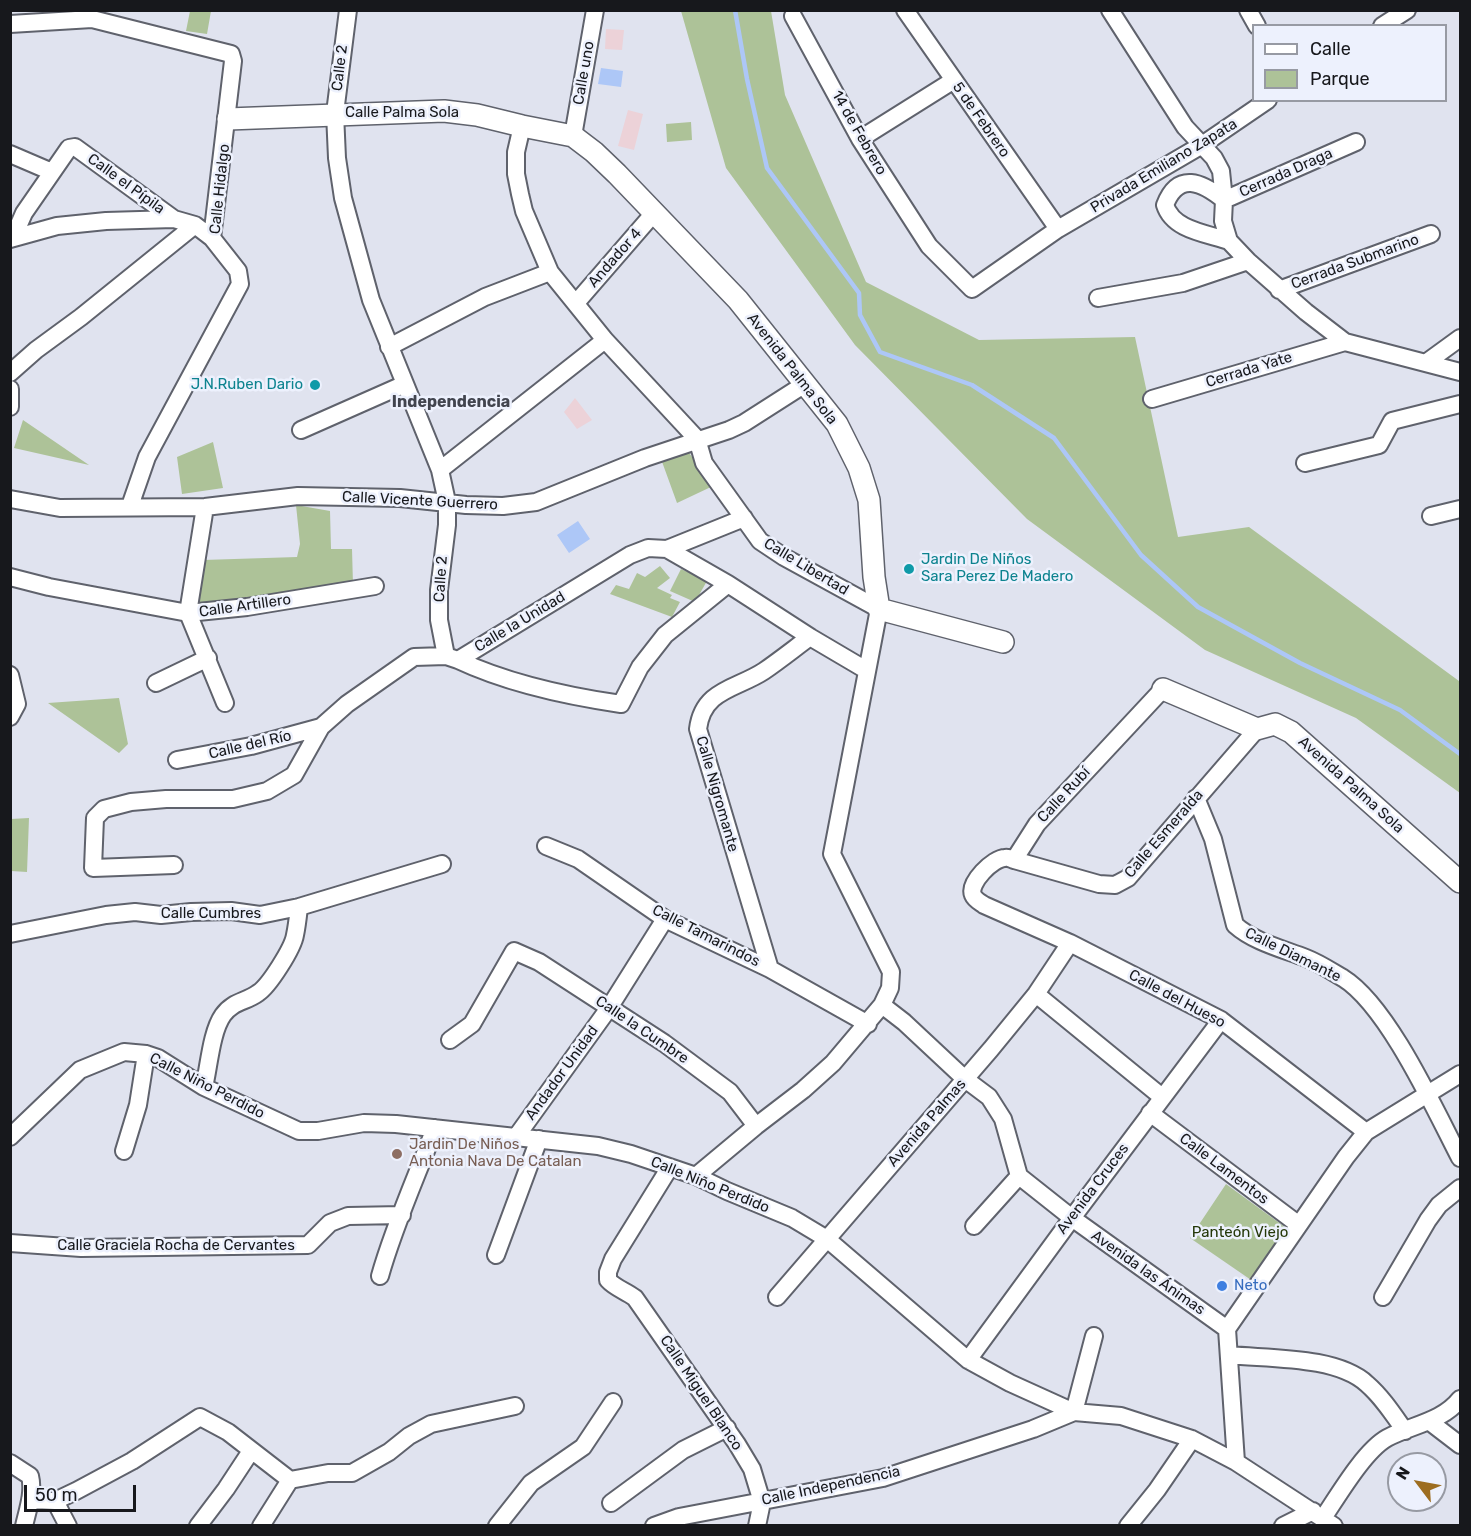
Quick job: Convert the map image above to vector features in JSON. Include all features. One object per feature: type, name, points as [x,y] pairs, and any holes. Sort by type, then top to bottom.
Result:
[{"type":"street","name":"Calle 2","points":[[348,10],[335,113],[337,158],[343,198],[371,300],[440,470],[447,502],[447,525],[439,590],[439,621],[452,658]]},
{"type":"street","name":"Calle uno","points":[[573,136],[595,10]]},
{"type":"street","name":"5 de Febrero","points":[[905,10],[1058,229]]},
{"type":"street","points":[[1110,10],[1185,127],[1215,158],[1221,171],[1224,200],[1223,220],[1229,240],[1248,261],[1279,290],[1345,342],[1461,372]]},
{"type":"street","points":[[1248,10],[1256,24]]},
{"type":"street","name":"14 de Febrero","points":[[793,16],[860,139],[929,246],[972,289],[1058,229]]},
{"type":"street","name":"Calle Hidalgo","points":[[10,24],[92,19],[231,54],[233,61],[228,119],[212,238],[238,271],[240,284],[147,457],[130,506]]},
{"type":"street","points":[[860,139],[954,80]]},
{"type":"street","name":"Privada Emiliano Zapata","points":[[1058,229],[1202,145],[1265,102]]},
{"type":"street","name":"Calle Palma Sola","points":[[228,119],[335,113],[444,111],[477,115],[573,136]]},
{"type":"street","name":"Calle Libertad","points":[[522,126],[516,152],[516,174],[524,211],[550,272],[605,340],[696,439],[704,463],[760,541],[784,557],[876,593]]},
{"type":"street","name":"Avenida Palma Sola","points":[[573,136],[617,174],[738,300],[837,424],[859,468],[869,500],[876,593]]},
{"type":"street","name":"Cerrada Draga","points":[[1229,240],[1180,225],[1169,216],[1165,205],[1170,192],[1180,185],[1191,182],[1210,188],[1224,200],[1356,142]]},
{"type":"street","name":"Calle el Pípila","points":[[12,238],[24,213],[52,172],[69,148],[75,147],[174,219],[195,225],[212,238]]},
{"type":"street","points":[[10,154],[52,172]]},
{"type":"street","name":"Andador 4","points":[[576,303],[654,213]]},
{"type":"street","points":[[12,238],[67,225],[106,221],[174,219]]},
{"type":"street","points":[[11,370],[195,225]]},
{"type":"street","name":"Cerrada Submarino","points":[[1279,290],[1431,234]]},
{"type":"street","points":[[1098,298],[1183,283],[1248,261]]},
{"type":"street","points":[[389,347],[485,297],[550,272]]},
{"type":"street","points":[[1427,362],[1461,338]]},
{"type":"street","points":[[440,470],[605,340]]},
{"type":"street","name":"Cerrada Yate","points":[[1152,399],[1345,342]]},
{"type":"street","points":[[301,430],[405,384]]},
{"type":"street","name":"Calle Vicente Guerrero","points":[[10,499],[60,508],[205,507],[298,496],[400,498],[466,505],[503,506],[536,502],[696,439],[744,423],[805,384]]},
{"type":"street","points":[[10,389],[10,407]]},
{"type":"street","points":[[1305,463],[1379,445],[1392,421],[1461,404]]},
{"type":"street","points":[[205,507],[188,614],[225,703]]},
{"type":"street","points":[[1431,516],[1461,508]]},
{"type":"street","name":"Calle la Unidad","points":[[174,865],[93,868],[95,818],[104,809],[131,802],[166,799],[233,799],[267,791],[294,775],[321,727],[346,704],[414,657],[452,658],[630,555],[648,548],[667,549],[744,518]]},
{"type":"street","points":[[667,549],[866,670]]},
{"type":"street","name":"Calle Artillero","points":[[10,577],[48,587],[188,614],[247,607],[375,586]]},
{"type":"street","points":[[452,658],[483,672],[528,686],[621,704],[640,667],[665,635],[728,584]]},
{"type":"street","points":[[696,1176],[833,1063],[868,1024],[882,1005],[890,988],[891,972],[832,854],[866,670],[876,593],[1003,642]]},
{"type":"street","name":"Calle Nigromante","points":[[770,969],[698,729],[700,715],[710,701],[724,690],[763,672],[810,637]]},
{"type":"street","points":[[156,683],[208,658]]},
{"type":"street","points":[[10,675],[17,704],[10,717]]},
{"type":"street","name":"Avenida Palma Sola","points":[[1163,689],[1257,729],[1275,724],[1291,732],[1461,882]]},
{"type":"street","name":"Calle Rubí","points":[[1014,860],[1036,824],[1163,689]]},
{"type":"street","name":"Calle del Río","points":[[177,760],[240,748],[321,727]]},
{"type":"street","name":"Calle Esmeralda","points":[[1014,860],[1099,884],[1115,885],[1128,878],[1257,729]]},
{"type":"street","name":"Calle Diamante","points":[[1196,798],[1213,838],[1235,926],[1244,934],[1310,960],[1345,979],[1356,989],[1381,1019],[1427,1094],[1461,1158]]},
{"type":"street","name":"Calle Tamarindos","points":[[546,846],[578,859],[665,919],[770,969],[868,1024]]},
{"type":"street","name":"Calle del Hueso","points":[[1014,860],[1004,857],[994,861],[975,880],[972,894],[976,899],[1070,943],[1221,1020],[1366,1132]]},
{"type":"street","name":"Calle Cumbres","points":[[10,934],[106,915],[135,912],[161,915],[231,911],[260,915],[299,907],[442,864]]},
{"type":"street","points":[[204,1087],[217,1027],[223,1015],[231,1006],[257,994],[270,982],[295,938],[299,907]]},
{"type":"street","name":"Andador Unidad","points":[[516,1137],[609,1008],[665,919]]},
{"type":"street","name":"Avenida Palmas","points":[[777,1297],[1036,994],[1070,943]]},
{"type":"street","name":"Calle la Cumbre","points":[[450,1040],[472,1024],[514,951],[539,962],[664,1043],[730,1092],[756,1126]]},
{"type":"street","points":[[1036,994],[1162,1097]]},
{"type":"street","points":[[882,1005],[904,1022],[965,1079],[989,1097],[1003,1119],[1019,1176],[974,1226]]},
{"type":"street","name":"Avenida Cruces","points":[[968,1360],[1221,1020]]},
{"type":"street","name":"Calle Niño Perdido","points":[[10,1137],[80,1070],[124,1052],[146,1054],[158,1058],[204,1087],[299,1131],[318,1131],[364,1123],[435,1128],[598,1146],[696,1176],[792,1218],[827,1239],[968,1360],[1010,1383],[1074,1412],[1121,1416],[1192,1439],[1236,1462],[1323,1518]]},
{"type":"street","points":[[124,1150],[138,1105],[146,1054]]},
{"type":"street","points":[[1236,1462],[1227,1329],[1366,1132],[1460,1075]]},
{"type":"street","name":"Calle Lamentos","points":[[1150,1113],[1299,1225]]},
{"type":"street","points":[[380,1276],[392,1234],[402,1215],[435,1128]]},
{"type":"street","points":[[496,1255],[539,1139]]},
{"type":"street","name":"Calle Miguel Blanco","points":[[670,1167],[614,1259],[608,1272],[608,1280],[613,1286],[635,1298],[727,1428],[752,1469],[762,1502],[757,1526]]},
{"type":"street","name":"Avenida las Ánimas","points":[[1019,1176],[1072,1218],[1227,1329]]},
{"type":"street","points":[[1383,1297],[1428,1220],[1439,1205],[1461,1188]]},
{"type":"street","name":"Calle Graciela Rocha de Cervantes","points":[[10,1243],[81,1248],[308,1245],[330,1223],[348,1216],[402,1215]]},
{"type":"street","points":[[1074,1412],[1094,1336]]},
{"type":"street","points":[[1230,1355],[1327,1364],[1347,1371],[1374,1391],[1405,1431]]},
{"type":"street","points":[[1283,1526],[1323,1518],[1369,1454],[1385,1439],[1430,1422],[1456,1405],[1461,1399]]},
{"type":"street","points":[[498,1526],[531,1483],[583,1447],[614,1402]]},
{"type":"street","points":[[30,1500],[55,1501],[132,1461],[200,1417],[228,1432],[290,1480],[328,1473],[352,1473],[431,1424],[515,1406]]},
{"type":"street","name":"Calle Independencia","points":[[654,1526],[679,1517],[883,1478],[1033,1430],[1074,1412]]},
{"type":"street","points":[[1430,1422],[1461,1445]]},
{"type":"street","points":[[611,1503],[682,1450],[727,1428]]},
{"type":"street","points":[[1128,1526],[1157,1490],[1192,1439]]},
{"type":"street","points":[[198,1526],[226,1489],[250,1451]]},
{"type":"street","points":[[10,1463],[30,1476],[30,1500],[24,1526]]},
{"type":"street","points":[[261,1526],[290,1480]]},
{"type":"street","points":[[55,1501],[68,1526]]},
{"type":"shaded area","points":[[606,29],[624,30],[622,50],[605,49]]},
{"type":"shaded area","points":[[628,110],[643,114],[634,150],[618,146]]},
{"type":"shaded area","points":[[575,398],[592,420],[577,429],[564,412]]},
{"type":"green space","points":[[190,11],[211,11],[207,34],[186,31]]},
{"type":"green space","points":[[681,11],[771,11],[785,95],[866,282],[979,340],[1135,337],[1178,537],[1249,527],[1459,681],[1460,793],[1356,718],[1205,650],[1027,519],[855,345],[726,168]]},
{"type":"green space","points":[[691,122],[692,140],[667,142],[666,124]]},
{"type":"green space","points":[[23,420],[89,465],[14,448]]},
{"type":"green space","points":[[213,442],[223,488],[182,494],[177,457]]},
{"type":"green space","points":[[687,450],[713,486],[677,503],[661,459]]},
{"type":"green space","points":[[296,505],[330,511],[331,549],[352,549],[353,585],[194,608],[203,560],[297,557],[300,544]]},
{"type":"green space","points":[[660,566],[670,578],[657,588],[672,595],[670,598],[680,602],[672,617],[610,594],[616,585],[629,589],[637,573],[645,577]]},
{"type":"green space","points":[[681,569],[707,581],[695,602],[670,591]]},
{"type":"green space","points":[[119,698],[128,744],[119,753],[48,703]]},
{"type":"green space","points":[[29,818],[27,872],[11,871],[11,819]]},
{"type":"green space","name":"Panteón Viejo","points":[[1226,1184],[1289,1230],[1254,1282],[1190,1238]]},
{"type":"water","points":[[601,68],[623,71],[621,87],[598,84]]},
{"type":"water","points":[[578,521],[590,539],[569,553],[557,535]]},
{"type":"waterway","points":[[735,10],[747,79],[767,168],[859,293],[860,315],[880,352],[972,385],[1054,438],[1141,555],[1198,607],[1300,663],[1400,710],[1460,754]]},
{"type":"place","name":"J.N.Ruben Dario","points":[[315,385]]},
{"type":"place","name":"Jardin De Niños Sara Perez De Madero","points":[[909,569]]},
{"type":"place","name":"Jardin De Niños Antonia Nava De Catalan","points":[[397,1154]]},
{"type":"place","name":"Neto","points":[[1222,1286]]},
{"type":"district","name":"Independencia","points":[[451,402]]}]
